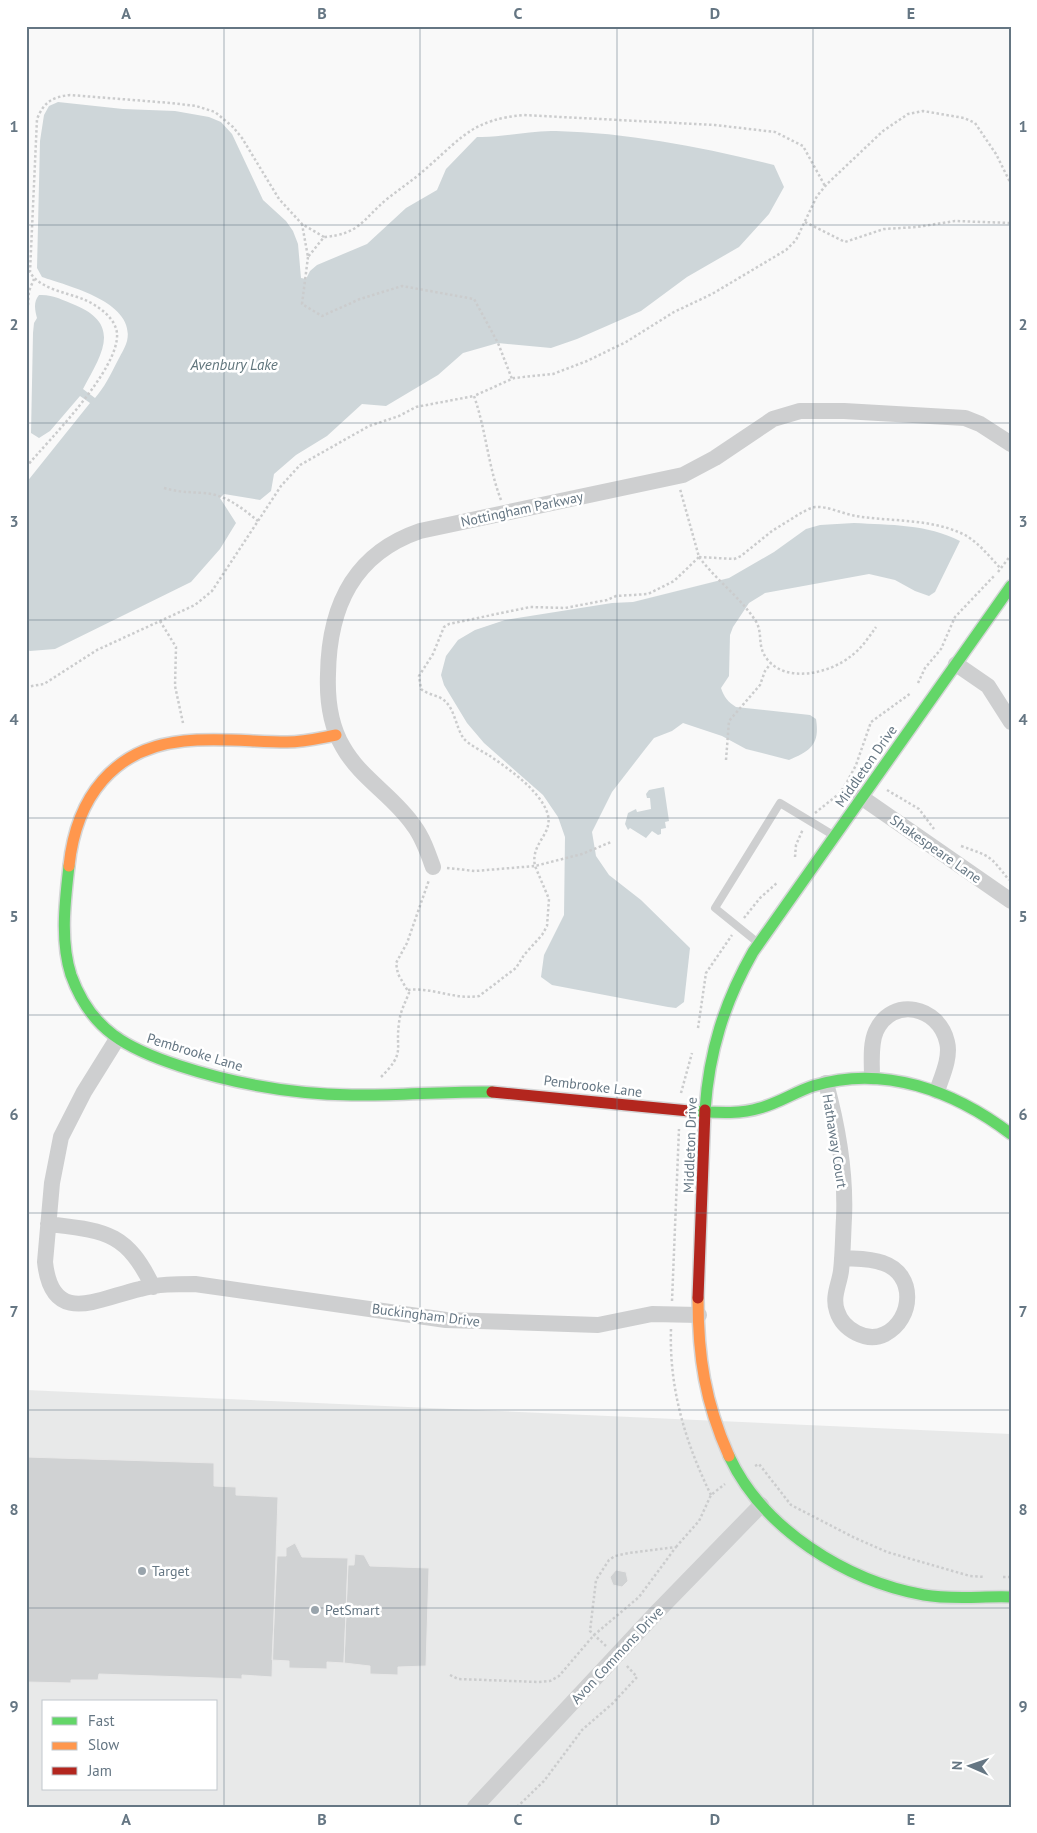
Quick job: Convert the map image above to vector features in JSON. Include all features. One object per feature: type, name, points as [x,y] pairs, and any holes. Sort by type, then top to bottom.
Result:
[{"type":"street","name":"Nottingham Parkway","points":[[433,867],[414,824],[352,762],[336,735],[329,703],[328,650],[333,622],[340,600],[356,576],[377,555],[406,536],[676,477],[715,458],[773,419],[807,411],[965,418],[980,424],[1011,444]]},
{"type":"street","name":"Middleton Drive","points":[[1011,586],[758,944],[737,981],[719,1026],[708,1074],[699,1315],[701,1366],[707,1402],[721,1440],[740,1474],[761,1505],[811,1549],[853,1574],[877,1583],[915,1593],[946,1597],[1011,1597]]},
{"type":"street","points":[[956,664],[988,686],[1011,722]]},
{"type":"street","name":"Pembrooke Lane","points":[[336,735],[286,742],[185,739],[144,750],[108,774],[87,801],[74,830],[70,846],[65,941],[68,963],[77,989],[90,1011],[117,1039],[129,1047],[151,1056],[224,1078],[296,1091],[370,1095],[507,1092],[623,1106],[680,1110],[750,1111],[826,1083],[872,1077]]},
{"type":"street","name":"Shakespeare Lane","points":[[861,797],[1011,901]]},
{"type":"street","points":[[937,1091],[948,1053],[948,1043],[938,1022],[931,1014],[920,1010],[908,1009],[896,1012],[880,1024],[874,1039],[872,1077],[893,1079],[937,1091],[961,1100],[982,1112],[1011,1134]]},
{"type":"street","name":"Buckingham Drive","points":[[117,1039],[84,1092],[61,1137],[48,1224],[45,1262],[46,1278],[51,1290],[64,1301],[81,1305],[168,1284],[207,1285],[456,1320],[598,1326],[652,1314],[699,1315]]},
{"type":"street","name":"Hathaway Court","points":[[826,1083],[832,1105],[844,1184],[842,1258],[834,1298],[837,1314],[842,1322],[856,1333],[875,1337],[885,1334],[895,1327],[907,1310],[909,1301],[904,1281],[892,1267],[884,1263],[842,1258]]},
{"type":"street","points":[[48,1224],[102,1232],[116,1239],[137,1256],[153,1287]]},
{"type":"street","name":"Avon Commons Drive","points":[[475,1807],[616,1655],[761,1505]]},
{"type":"lane","points":[[758,944],[715,908],[780,803],[834,836]]},
{"type":"path","points":[[26,330],[29,292],[34,279],[30,265],[38,119],[46,102],[60,96],[171,103],[196,106],[215,112],[233,127],[242,138],[279,198],[302,224],[324,237],[343,235],[355,230],[386,200],[483,122],[523,115],[672,123],[776,132],[803,146],[825,186]]},
{"type":"path","points":[[26,687],[44,684],[97,650],[195,605],[212,590],[292,472],[307,460],[370,426],[399,416],[416,406],[474,396],[512,379],[553,374],[612,350],[674,312],[712,294],[786,250],[796,240],[817,196],[825,186],[883,130],[908,114],[923,111],[964,118],[975,123],[996,154],[1011,184]]},
{"type":"path","points":[[805,222],[845,242],[884,229],[917,228],[955,221],[1011,223]]},
{"type":"path","points":[[302,224],[308,257],[302,304],[322,316],[360,299],[402,286],[474,299],[498,343],[512,379]]},
{"type":"path","points":[[308,257],[324,237]]},
{"type":"path","points":[[26,467],[86,400],[116,344],[117,333],[112,320],[88,301],[34,279]]},
{"type":"path","points":[[474,396],[485,429],[494,481],[505,513]]},
{"type":"path","points":[[676,477],[699,557],[725,588],[733,592],[754,618],[758,625],[759,648],[771,663],[784,670],[803,673],[824,671],[853,656],[876,627]]},
{"type":"path","points":[[164,488],[175,492],[205,492],[232,501],[258,521]]},
{"type":"path","points":[[699,557],[734,559],[809,508],[822,507],[853,516],[919,522],[943,527],[965,535],[977,544],[1001,569]]},
{"type":"path","points":[[795,864],[798,839],[809,820],[818,810],[840,793],[854,770],[871,722],[904,700],[915,689],[925,668],[941,649],[955,617],[1001,569],[1011,555]]},
{"type":"path","points":[[408,990],[435,990],[456,997],[478,996],[516,968],[524,955],[542,936],[548,919],[549,899],[535,866],[533,854],[548,828],[547,812],[532,791],[501,764],[464,738],[444,700],[421,689],[419,676],[433,654],[444,627],[448,624],[530,607],[565,608],[607,600],[616,596],[648,594],[674,581],[698,561],[699,557]]},
{"type":"path","points":[[160,620],[176,648],[175,686],[185,739]]},
{"type":"path","points":[[726,760],[729,721],[755,692],[760,685],[764,671],[771,663]]},
{"type":"path","points":[[854,770],[920,809],[935,831]]},
{"type":"path","points":[[370,1095],[377,1080],[388,1069],[398,1055],[400,1048],[398,1026],[408,990],[398,974],[396,963],[407,943],[433,867],[474,871],[535,866],[582,854],[610,842]]},
{"type":"path","points":[[958,846],[986,854],[993,859],[1011,882]]},
{"type":"path","points":[[698,1030],[706,973],[760,898],[783,879]]},
{"type":"path","points":[[693,1048],[684,1082],[680,1110],[670,1369],[673,1388],[693,1453],[711,1495]]},
{"type":"path","points":[[450,1675],[458,1679],[550,1681],[559,1676],[594,1635],[639,1597],[676,1547],[699,1520],[711,1495],[740,1474],[759,1464],[791,1505],[876,1548],[970,1576],[991,1577]]},
{"type":"path","points":[[517,1807],[544,1781],[582,1730],[613,1703],[637,1677],[590,1632],[596,1580],[609,1560],[615,1556],[676,1547]]},
{"type":"path","points":[[998,1577],[1011,1576]]},
{"type":"shaded area","points":[[26,1390],[1011,1434],[1011,1807],[26,1807]]},
{"type":"water","name":"Avenbury Lake","points":[[58,102],[123,109],[175,111],[209,117],[221,122],[232,134],[263,200],[286,221],[293,231],[298,244],[301,278],[306,279],[310,271],[317,265],[367,244],[406,208],[437,190],[446,169],[477,137],[556,131],[584,132],[666,142],[774,165],[784,187],[769,214],[739,247],[687,277],[641,311],[577,339],[551,348],[498,343],[463,353],[438,375],[386,406],[362,404],[327,436],[296,455],[274,474],[271,491],[260,500],[224,494],[220,498],[236,523],[220,549],[191,582],[55,649],[30,651],[26,649],[26,483],[90,403],[80,396],[50,431],[39,438],[31,433],[33,333],[34,323],[37,318],[36,300],[39,295],[62,299],[90,313],[99,322],[103,331],[104,342],[101,353],[83,389],[95,398],[107,381],[127,341],[127,327],[121,316],[111,306],[83,291],[42,277],[37,268],[40,141],[44,115],[49,106]]},
{"type":"water","points":[[854,523],[921,528],[947,535],[960,541],[935,592],[929,596],[895,580],[869,574],[765,593],[749,603],[733,627],[730,635],[729,676],[721,688],[722,691],[727,699],[736,707],[810,715],[816,719],[817,728],[817,735],[812,746],[789,760],[746,749],[722,736],[683,723],[672,731],[654,738],[612,792],[592,832],[596,856],[609,875],[641,900],[690,948],[684,1002],[676,1008],[668,1007],[552,985],[541,977],[544,955],[564,915],[565,837],[558,817],[543,795],[484,743],[467,723],[444,685],[441,675],[446,656],[458,640],[475,630],[505,620],[612,603],[633,602],[729,578],[774,552],[806,529],[820,525]]},
{"type":"water","points":[[664,787],[669,821],[665,822],[666,828],[661,829],[661,834],[658,835],[652,831],[646,838],[630,828],[628,830],[625,824],[628,813],[636,809],[637,812],[651,809],[650,798],[647,798],[646,794],[649,790]]},
{"type":"building","points":[[26,1457],[214,1463],[214,1486],[236,1487],[236,1495],[278,1497],[272,1677],[242,1675],[242,1679],[99,1674],[98,1680],[71,1680],[71,1683],[27,1682]]},
{"type":"building","points":[[295,1543],[302,1557],[348,1558],[344,1663],[327,1662],[327,1669],[289,1668],[289,1661],[272,1660],[277,1556],[286,1556],[286,1548]]},
{"type":"building","points":[[355,1554],[364,1555],[370,1566],[429,1568],[426,1666],[398,1667],[398,1675],[370,1674],[370,1666],[344,1663],[348,1565],[354,1565]]},
{"type":"building","points":[[616,1570],[626,1572],[628,1581],[622,1587],[613,1585],[610,1577]]},
{"type":"traffic: fast","points":[[705,1110],[710,1068],[720,1028],[734,990],[753,952],[1011,586]]},
{"type":"traffic: fast","points":[[69,866],[64,935],[71,975],[79,994],[89,1010],[101,1024],[128,1045],[161,1060],[222,1078],[264,1087],[308,1093],[387,1095],[492,1092]]},
{"type":"traffic: fast","points":[[689,1111],[743,1112],[767,1106],[813,1086],[840,1080],[866,1078],[892,1080],[942,1094],[966,1105],[1011,1134]]},
{"type":"traffic: fast","points":[[729,1456],[744,1482],[763,1507],[810,1548],[837,1564],[865,1578],[924,1595],[956,1598],[1011,1597]]},
{"type":"traffic: slow","points":[[69,866],[73,841],[80,819],[90,798],[102,781],[118,766],[137,754],[159,746],[184,741],[293,742],[336,735]]},
{"type":"traffic: slow","points":[[698,1298],[699,1340],[704,1379],[714,1417],[729,1456]]},
{"type":"traffic: jam","points":[[492,1092],[689,1111]]},
{"type":"traffic: jam","points":[[698,1298],[705,1110]]},
{"type":"place","name":"Target","points":[[142,1571]]},
{"type":"place","name":"PetSmart","points":[[315,1610]]}]
